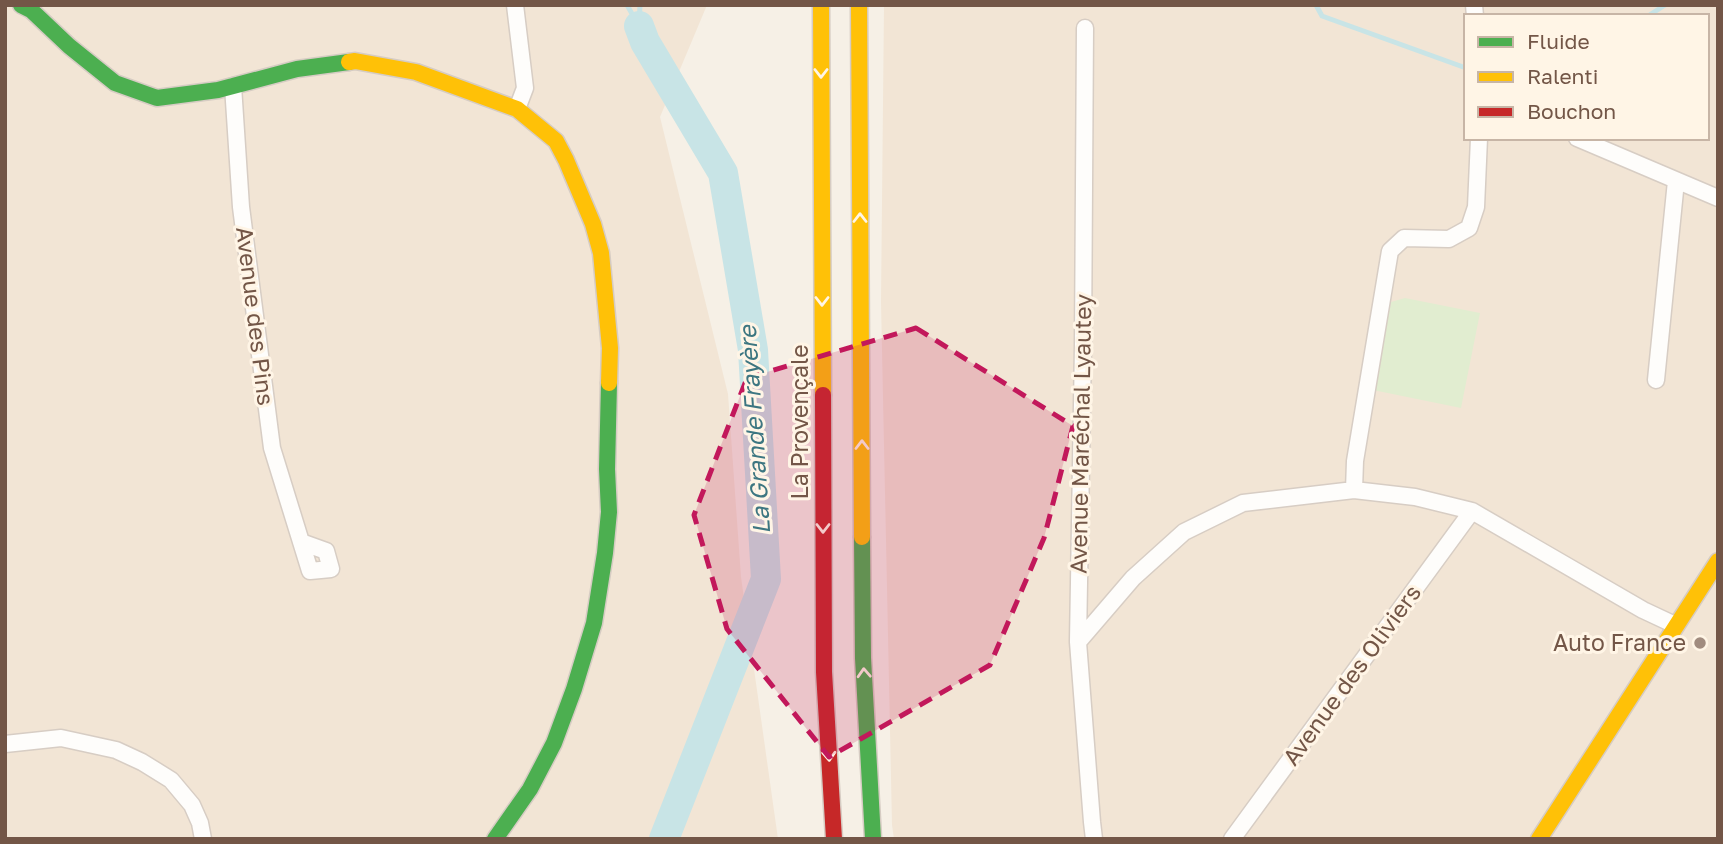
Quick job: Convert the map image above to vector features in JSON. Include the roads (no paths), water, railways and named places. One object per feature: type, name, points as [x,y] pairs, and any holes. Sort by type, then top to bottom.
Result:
[{"type":"main road","points":[[21,5],[31,10],[69,46],[115,83],[157,97],[218,90],[297,68],[355,61],[416,72],[517,109],[556,141],[593,223],[601,253],[610,348],[607,469],[609,512],[594,623],[574,689],[548,754],[530,789],[496,838]]},
{"type":"main road","name":"La Provençale","points":[[821,5],[824,672],[834,839]]},
{"type":"main road","points":[[859,5],[863,658],[873,839]]},
{"type":"main road","points":[[1539,839],[1718,561]]},
{"type":"street","points":[[514,5],[525,88],[517,109]]},
{"type":"street","name":"Avenue Maréchal Lyautey","points":[[1085,28],[1078,642],[1094,839]]},
{"type":"street","name":"Avenue des Pins","points":[[233,86],[241,207],[272,448],[301,542]]},
{"type":"street","points":[[1354,490],[1355,461],[1390,251],[1404,238],[1449,239],[1469,228],[1476,207],[1479,140]]},
{"type":"street","points":[[1582,140],[1718,198]]},
{"type":"street","points":[[1656,380],[1676,181]]},
{"type":"street","points":[[1078,642],[1133,578],[1184,532],[1243,503],[1354,490],[1415,497],[1472,511],[1643,610],[1675,625]]},
{"type":"street","name":"Avenue des Oliviers","points":[[1233,839],[1472,511]]},
{"type":"street","points":[[5,744],[61,738],[116,750],[129,756],[171,780],[192,806],[201,823],[203,839]]},
{"type":"waterway","points":[[627,5],[639,26]]},
{"type":"waterway","points":[[639,26],[640,5]]},
{"type":"waterway","points":[[1316,5],[1322,16],[1464,67]]},
{"type":"waterway","points":[[1651,14],[1665,5]]},
{"type":"waterway","name":"La Grande Frayère","points":[[639,26],[645,42],[723,173],[753,350],[766,579],[664,839]]},
{"type":"place","name":"Auto France","points":[[1700,643]]}]
